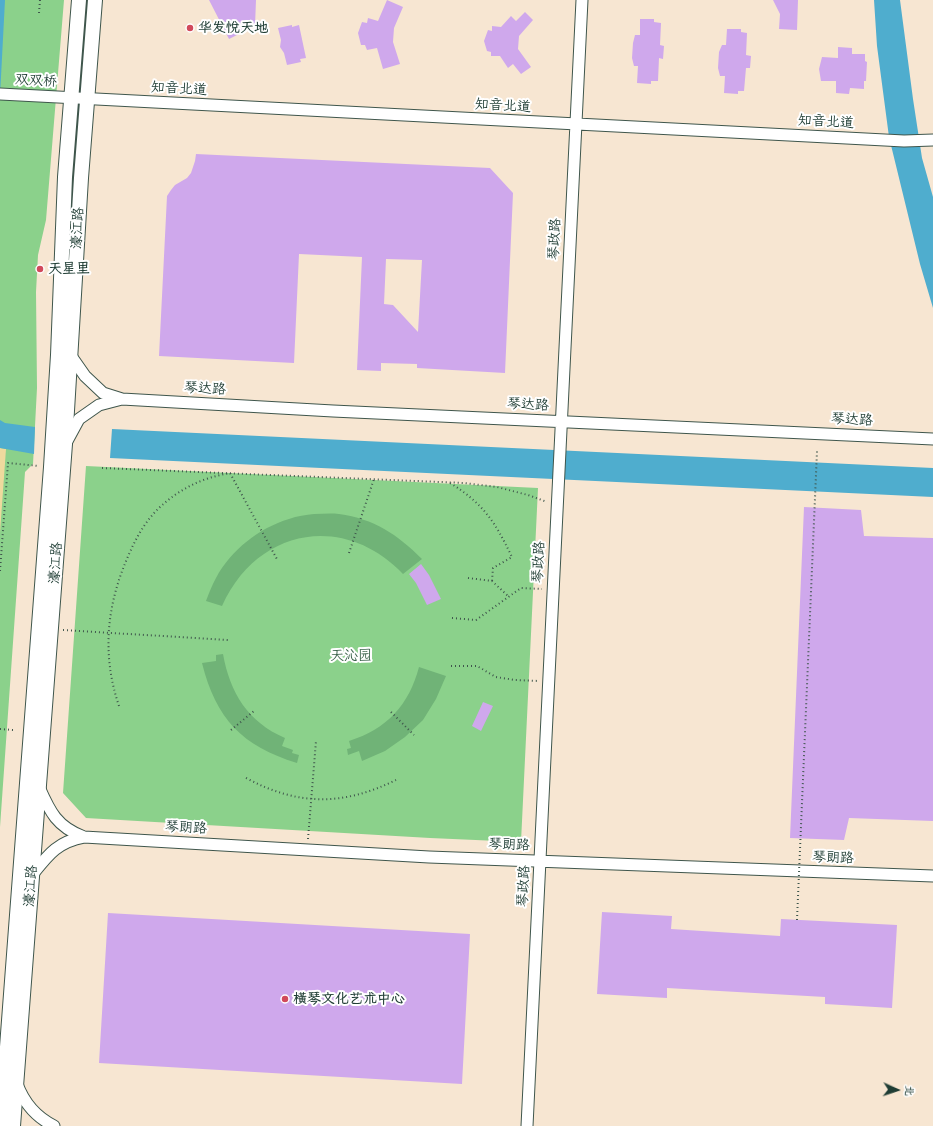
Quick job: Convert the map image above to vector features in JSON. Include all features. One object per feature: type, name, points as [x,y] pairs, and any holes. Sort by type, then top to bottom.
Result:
[{"type":"main road","name":"濠江路","points":[[0,1126],[51,467],[58,355],[65,177],[79,0]]},
{"type":"main road","name":"濠江路","points":[[13,1126],[65,444],[80,186],[95,0]]},
{"type":"street","name":"琴政路","points":[[528,1126],[582,0]]},
{"type":"street","name":"双双桥","points":[[0,94],[71,98]]},
{"type":"street","name":"知音北道","points":[[71,98],[881,140],[933,140]]},
{"type":"street","points":[[71,356],[85,376],[103,393],[122,399]]},
{"type":"street","points":[[65,444],[79,419],[99,405],[122,399]]},
{"type":"street","name":"琴达路","points":[[122,399],[561,422],[933,439]]},
{"type":"street","points":[[39,787],[49,809],[57,820],[67,830],[84,837]]},
{"type":"street","points":[[32,875],[53,850],[68,841],[84,837]]},
{"type":"street","name":"琴朗路","points":[[84,837],[540,862],[933,876]]},
{"type":"street","points":[[16,1082],[31,1110],[54,1126]]},
{"type":"path","points":[[39,13],[40,0]]},
{"type":"path","points":[[797,920],[817,451]]},
{"type":"path","points":[[0,571],[8,463],[51,467]]},
{"type":"path","points":[[102,468],[449,483],[497,487],[528,495],[557,506]]},
{"type":"path","points":[[230,473],[278,561]]},
{"type":"path","points":[[119,706],[108,660],[108,633],[113,599],[121,572],[134,542],[146,523],[159,508],[178,493],[197,482],[230,473]]},
{"type":"path","points":[[349,553],[374,480]]},
{"type":"path","points":[[449,483],[472,498],[486,511],[501,533],[512,556],[493,568],[492,581]]},
{"type":"path","points":[[468,578],[492,581],[509,597]]},
{"type":"path","points":[[452,618],[476,620],[521,588],[553,589]]},
{"type":"path","points":[[51,629],[228,640]]},
{"type":"path","points":[[451,666],[477,666],[496,676],[514,680],[549,681]]},
{"type":"path","points":[[231,730],[254,711]]},
{"type":"path","points":[[390,712],[414,735]]},
{"type":"path","points":[[0,729],[13,730]]},
{"type":"path","points":[[307,850],[310,799],[316,741]]},
{"type":"path","points":[[246,778],[261,786],[293,797],[328,800],[358,796],[396,780]]},
{"type":"green space","points":[[0,0],[64,0],[46,220],[38,255],[36,292],[37,388],[33,464],[25,472],[0,827]]},
{"type":"green space","name":"天沁园","points":[[86,466],[538,488],[521,842],[86,818],[63,793]]},
{"type":"green space","points":[[314,514],[339,514],[352,516],[374,524],[394,535],[422,559],[403,574],[380,554],[355,542],[329,536],[304,538],[279,545],[257,559],[237,580],[222,606],[206,601],[213,583],[222,568],[247,541],[278,523],[295,517]]},
{"type":"green space","points":[[223,654],[230,681],[243,705],[261,724],[285,738],[282,746],[293,750],[292,753],[299,755],[297,763],[261,748],[246,739],[234,728],[224,715],[215,700],[202,663],[216,661],[216,655]]},
{"type":"green space","points":[[419,667],[446,676],[436,699],[423,720],[405,737],[385,751],[362,761],[359,751],[348,755],[347,749],[351,748],[349,741],[375,730],[394,714],[409,693],[415,681]]},
{"type":"sand","points":[[0,448],[6,449],[0,533]]},
{"type":"water","points":[[0,0],[5,0],[0,96]]},
{"type":"water","points":[[874,0],[900,0],[922,158],[933,197],[933,308],[920,264],[889,137],[877,46]]},
{"type":"water","points":[[0,420],[5,423],[35,427],[34,454],[0,448]]},
{"type":"water","points":[[112,429],[933,468],[933,497],[110,458]]},
{"type":"building","points":[[209,0],[256,0],[255,26],[229,39]]},
{"type":"building","points":[[387,0],[403,7],[394,28],[393,42],[400,64],[383,69],[377,48],[367,50],[365,45],[361,45],[358,33],[362,22],[367,23],[368,18],[378,21]]},
{"type":"building","points":[[773,0],[798,0],[797,30],[779,29],[780,14]]},
{"type":"building","points":[[525,12],[533,20],[519,36],[518,49],[531,67],[521,74],[513,64],[508,68],[500,56],[491,56],[491,52],[487,51],[484,41],[488,30],[492,31],[492,26],[501,27],[511,16],[516,21]]},
{"type":"building","points":[[640,19],[654,19],[654,22],[661,23],[660,45],[664,46],[663,59],[659,58],[658,81],[651,81],[651,84],[637,83],[638,66],[634,66],[632,58],[635,35],[640,35]]},
{"type":"building","points":[[292,25],[292,27],[299,25],[306,58],[300,59],[301,62],[287,65],[284,53],[280,47],[281,40],[278,28]]},
{"type":"building","points":[[727,29],[741,29],[741,32],[747,33],[746,55],[751,56],[750,68],[746,68],[744,91],[738,91],[738,94],[724,93],[725,76],[720,76],[718,68],[719,52],[722,45],[726,45]]},
{"type":"building","points":[[838,47],[852,48],[852,54],[865,54],[865,61],[867,62],[864,89],[850,88],[849,94],[836,93],[836,81],[821,81],[819,69],[822,57],[838,58]]},
{"type":"building","points":[[196,154],[490,168],[513,193],[505,373],[417,368],[417,364],[381,363],[381,371],[357,370],[362,257],[299,254],[294,363],[159,356],[167,196],[175,185],[187,178],[191,173]],"holes":[[[386,259],[422,260],[418,332],[393,305],[384,304]]]},
{"type":"building","points":[[804,507],[861,510],[864,536],[933,538],[933,821],[849,818],[844,840],[790,838]]},
{"type":"building","points":[[421,564],[429,575],[441,599],[427,605],[416,583],[409,574]]},
{"type":"building","points":[[483,702],[493,706],[481,731],[472,726]]},
{"type":"building","points":[[602,912],[672,916],[671,929],[780,936],[781,919],[897,925],[892,1008],[825,1004],[825,997],[667,988],[667,998],[597,994]]},
{"type":"building","name":"横琴文化艺术中心","points":[[108,913],[470,934],[462,1084],[99,1063]]},
{"type":"place","name":"华发悦天地","points":[[190,28]]},
{"type":"place","name":"天星里","points":[[40,269]]},
{"type":"place","name":"横琴文化艺术中心","points":[[285,999]]}]
